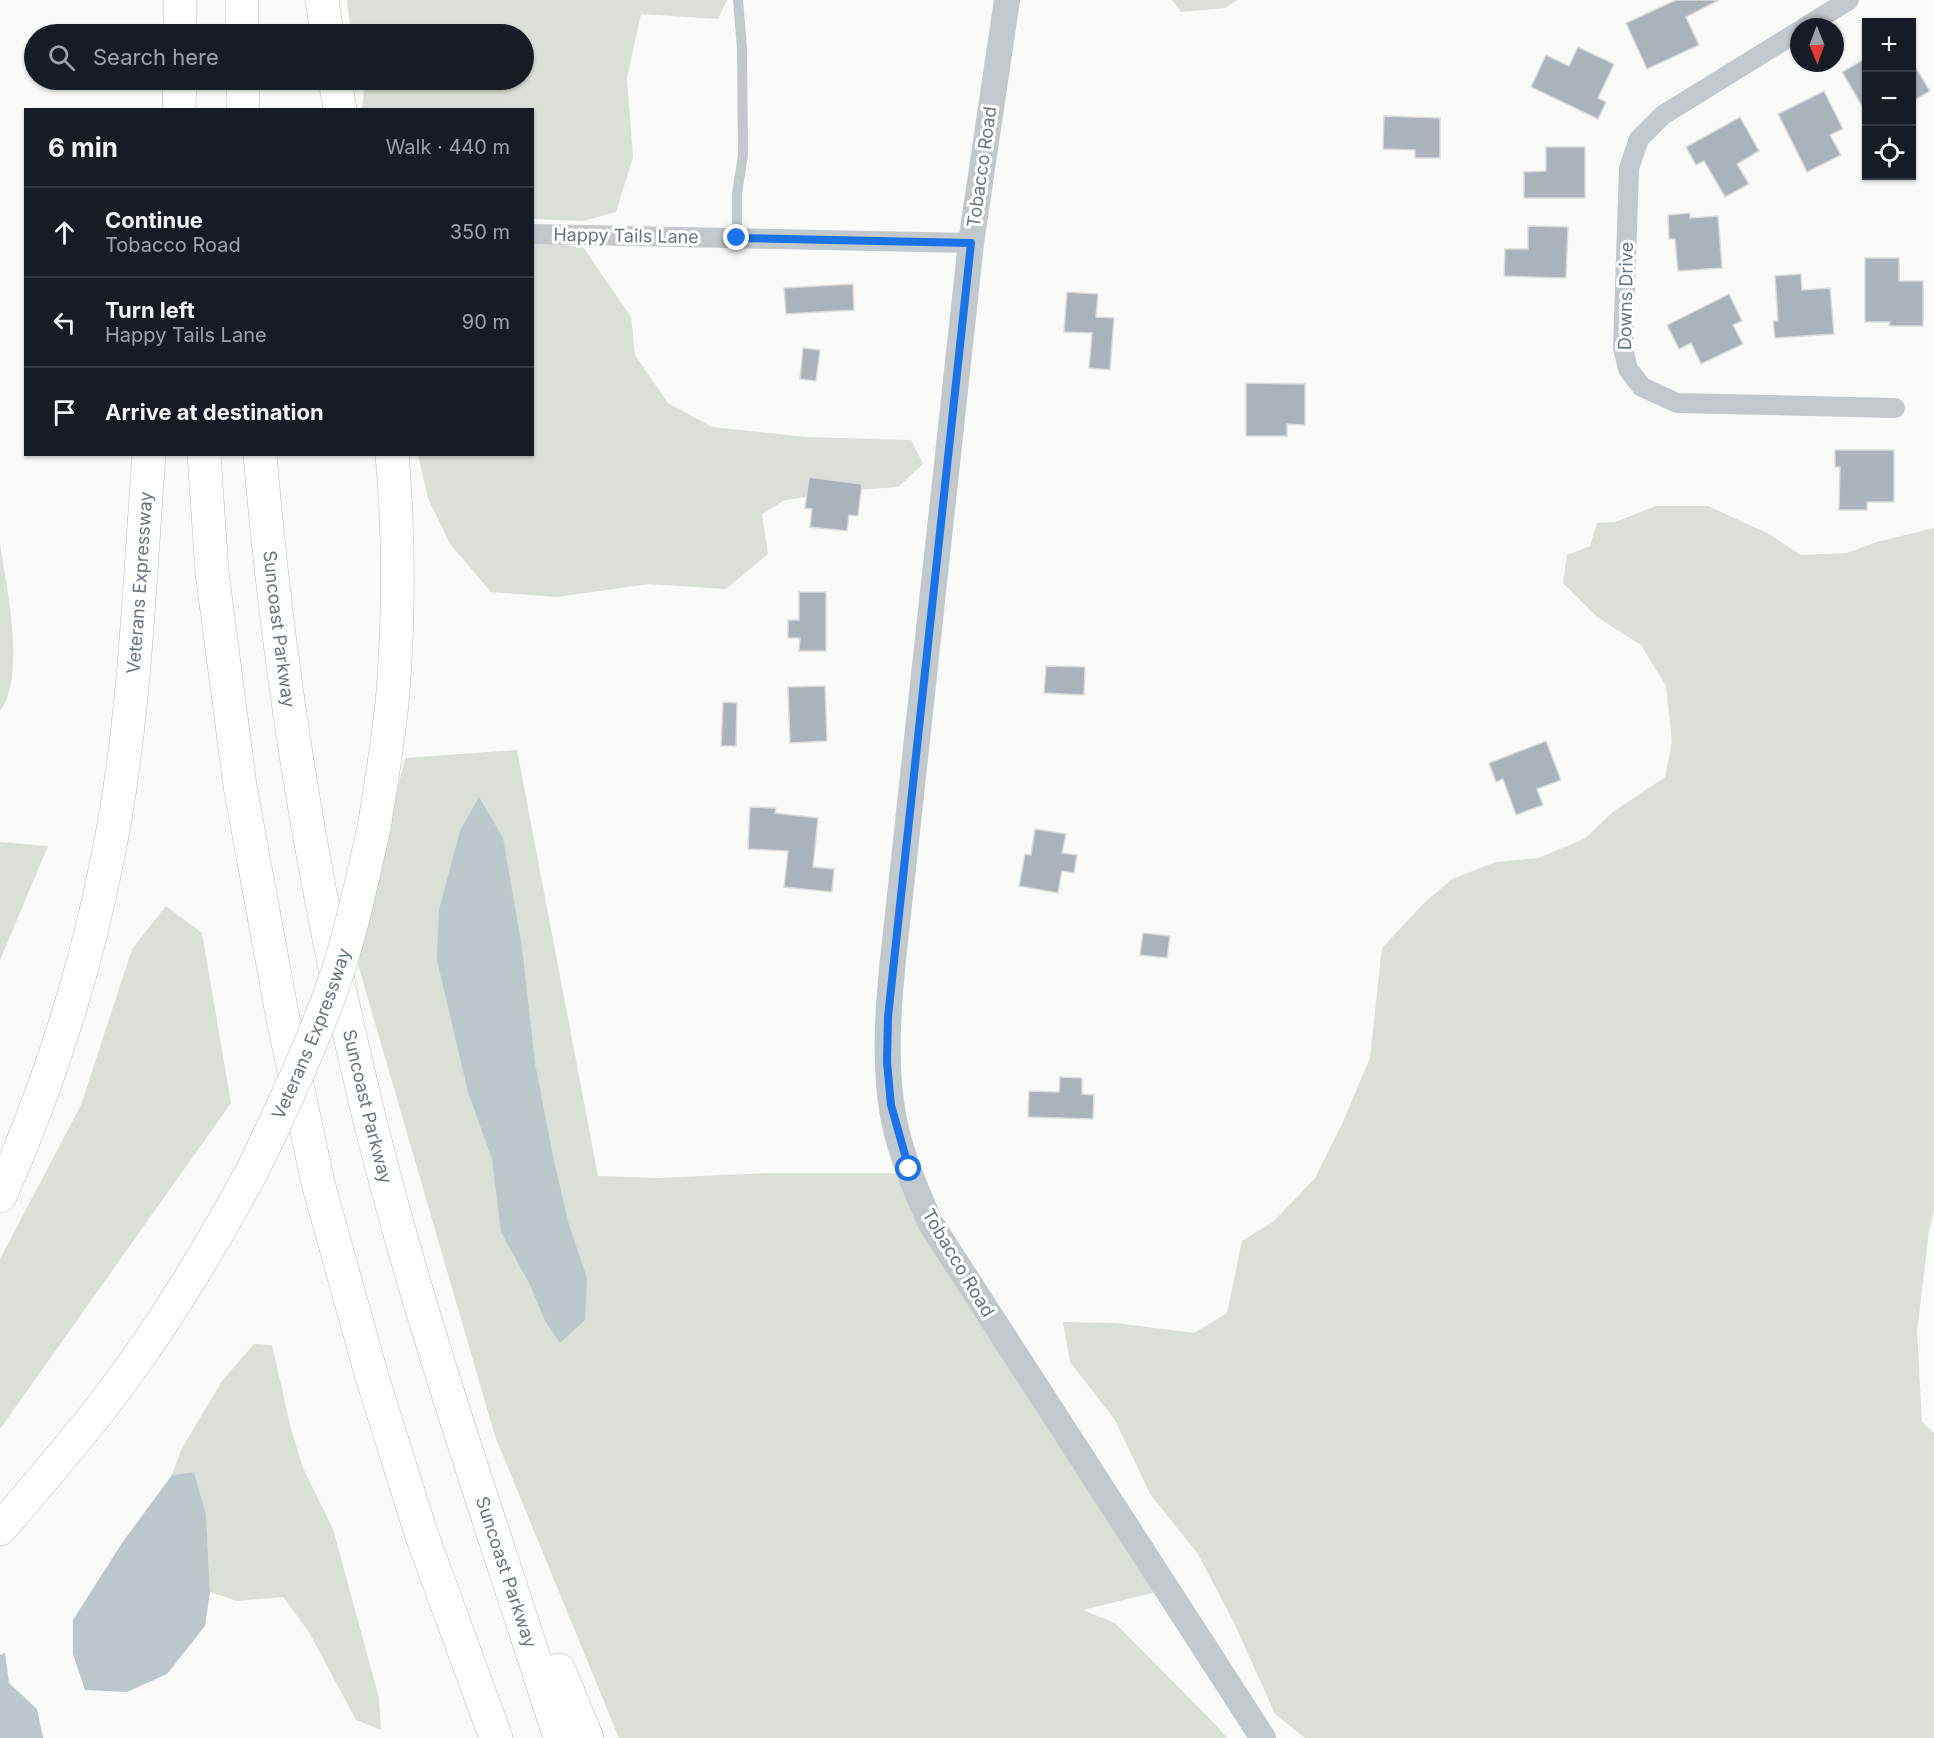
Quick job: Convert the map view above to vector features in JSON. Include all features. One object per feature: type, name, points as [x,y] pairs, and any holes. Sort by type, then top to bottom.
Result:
[{"type":"highway","points":[[180,0],[180,24]]},
{"type":"highway","points":[[242,0],[242,24]]},
{"type":"highway","points":[[322,0],[326,24]]},
{"type":"highway","points":[[243,90],[243,108]]},
{"type":"highway","points":[[337,90],[340,108]]},
{"type":"highway","name":"Veterans Expressway","points":[[0,1196],[28,1132],[53,1065],[93,927],[110,850],[130,709],[148,456]]},
{"type":"highway","points":[[204,456],[212,572],[240,786],[283,1019],[318,1183],[372,1377],[422,1536],[496,1738]]},
{"type":"highway","name":"Suncoast Parkway","points":[[260,456],[278,638],[318,881],[344,1010],[404,1245],[560,1738]]},
{"type":"highway","name":"Veterans Expressway","points":[[0,1529],[72,1444],[118,1385],[198,1268],[252,1171],[300,1070],[334,981],[356,904],[374,828],[393,692],[397,530],[392,456]]},
{"type":"highway","points":[[474,1472],[546,1638],[586,1738]]},
{"type":"highway","points":[[422,1536],[471,1738]]},
{"type":"street","name":"Tobacco Road","points":[[1007,0],[971,243],[889,1006],[887,1062],[891,1105],[909,1169],[931,1224],[1263,1738]]},
{"type":"street","points":[[1820,18],[1849,0]]},
{"type":"street","name":"Downs Drive","points":[[1790,37],[1663,116],[1639,139],[1629,168],[1624,352],[1628,369],[1642,387],[1677,403],[1895,408]]},
{"type":"street","name":"Happy Tails Lane","points":[[534,234],[971,243]]},
{"type":"lane","points":[[737,238],[737,193],[743,155],[742,48],[738,0]]},
{"type":"shaded area","points":[[347,0],[727,0],[718,19],[641,14],[627,78],[633,157],[616,212],[583,221],[534,219],[534,108],[362,108],[364,90],[534,90],[534,24],[350,24]]},
{"type":"shaded area","points":[[1172,0],[1237,0],[1225,8],[1181,12]]},
{"type":"shaded area","points":[[534,241],[583,247],[631,317],[635,355],[668,403],[712,427],[806,437],[911,440],[923,464],[898,487],[856,490],[785,500],[762,514],[768,554],[726,589],[649,584],[557,597],[491,592],[450,544],[428,498],[418,456],[534,456]]},
{"type":"shaded area","points":[[1656,506],[1708,506],[1769,534],[1801,555],[1847,553],[1877,542],[1934,528],[1934,1211],[1929,1231],[1917,1332],[1922,1422],[1934,1433],[1934,1738],[1305,1738],[1275,1714],[1234,1623],[1198,1554],[1150,1494],[1115,1420],[1070,1362],[1063,1322],[1115,1323],[1194,1333],[1227,1313],[1242,1241],[1274,1221],[1315,1178],[1341,1126],[1370,1058],[1382,948],[1423,904],[1452,879],[1496,862],[1538,858],[1584,839],[1613,812],[1665,777],[1672,742],[1666,686],[1641,645],[1597,617],[1563,583],[1567,555],[1590,546],[1597,523],[1615,522]]},
{"type":"shaded area","points":[[0,543],[10,606],[13,653],[8,695],[0,711]]},
{"type":"shaded area","points":[[517,750],[598,1176],[657,1178],[770,1173],[920,1173],[947,1240],[1164,1590],[1083,1610],[1115,1623],[1227,1738],[619,1738],[495,1436],[357,961],[405,758]]},
{"type":"shaded area","points":[[479,797],[503,838],[522,948],[535,1063],[569,1225],[587,1278],[585,1320],[560,1343],[545,1321],[530,1285],[501,1232],[492,1159],[468,1092],[437,960],[439,910],[460,831]]},
{"type":"shaded area","points":[[0,842],[48,846],[0,960]]},
{"type":"shaded area","points":[[166,906],[202,933],[231,1103],[0,1429],[0,1259],[81,1105],[132,949]]},
{"type":"shaded area","points":[[254,1344],[272,1345],[291,1429],[303,1468],[333,1529],[379,1698],[381,1730],[356,1720],[309,1632],[283,1597],[237,1601],[210,1592],[206,1514],[194,1472],[172,1475],[181,1450],[222,1381]]},
{"type":"shaded area","points":[[194,1472],[206,1514],[210,1592],[205,1626],[167,1674],[127,1692],[85,1690],[73,1654],[73,1620],[122,1543],[172,1475]]},
{"type":"shaded area","points":[[5,1653],[9,1683],[37,1709],[43,1738],[0,1738],[0,1655]]},
{"type":"building","points":[[1676,0],[1719,0],[1686,17],[1699,45],[1647,69],[1626,23]]},
{"type":"building","points":[[1578,47],[1614,64],[1598,98],[1606,102],[1598,119],[1531,87],[1546,55],[1569,66]]},
{"type":"building","points":[[1862,60],[1862,106],[1842,72]]},
{"type":"building","points":[[1916,68],[1930,91],[1916,99]]},
{"type":"building","points":[[1824,91],[1843,129],[1830,135],[1841,155],[1807,172],[1778,114]]},
{"type":"building","points":[[1384,116],[1440,118],[1440,158],[1415,158],[1415,150],[1383,149]]},
{"type":"building","points":[[1740,117],[1759,151],[1737,164],[1749,184],[1725,197],[1704,161],[1696,165],[1686,147]]},
{"type":"building","points":[[1546,147],[1585,147],[1585,198],[1524,198],[1524,172],[1546,171]]},
{"type":"building","points":[[1690,213],[1690,218],[1718,216],[1722,268],[1678,271],[1675,239],[1669,239],[1668,215]]},
{"type":"building","points":[[1528,226],[1568,227],[1566,278],[1504,276],[1505,249],[1528,249]]},
{"type":"building","points":[[1865,258],[1899,258],[1899,281],[1923,281],[1923,326],[1889,326],[1890,322],[1865,322]]},
{"type":"building","points":[[1801,274],[1802,290],[1830,288],[1834,334],[1775,338],[1773,321],[1778,321],[1775,276]]},
{"type":"building","points":[[853,284],[854,310],[786,314],[784,288]]},
{"type":"building","points":[[1067,292],[1098,294],[1096,317],[1114,318],[1110,370],[1089,368],[1092,333],[1064,332]]},
{"type":"building","points":[[1729,294],[1742,321],[1733,325],[1743,344],[1701,364],[1691,343],[1679,349],[1667,325]]},
{"type":"building","points":[[803,348],[820,350],[816,381],[800,379]]},
{"type":"building","points":[[1246,383],[1305,384],[1305,425],[1287,424],[1287,436],[1246,436]]},
{"type":"building","points":[[1835,450],[1894,450],[1894,502],[1867,502],[1867,510],[1839,510],[1840,467],[1835,467]]},
{"type":"building","points":[[809,477],[862,484],[858,516],[849,515],[847,531],[810,527],[812,509],[805,508]]},
{"type":"building","points":[[799,592],[826,592],[826,651],[799,651],[800,638],[788,638],[788,620],[799,620]]},
{"type":"building","points":[[1046,666],[1085,667],[1084,695],[1044,693]]},
{"type":"building","points":[[825,686],[827,741],[790,743],[788,687]]},
{"type":"building","points":[[723,702],[737,703],[736,746],[721,746]]},
{"type":"building","points":[[1546,741],[1561,780],[1537,789],[1543,805],[1516,815],[1503,779],[1496,782],[1489,763]]},
{"type":"building","points":[[750,807],[776,808],[775,813],[818,818],[813,867],[834,869],[832,892],[784,887],[788,851],[748,849]]},
{"type":"building","points":[[1035,829],[1066,834],[1062,853],[1077,855],[1074,873],[1062,871],[1058,893],[1019,886],[1025,854],[1031,855]]},
{"type":"building","points":[[1143,933],[1170,936],[1167,958],[1140,955]]},
{"type":"building","points":[[1060,1077],[1082,1078],[1082,1094],[1094,1095],[1093,1119],[1028,1117],[1029,1091],[1059,1092]]},
{"type":"route","points":[[737,238],[971,243],[888,1017],[887,1062],[891,1105],[909,1169]]}]
